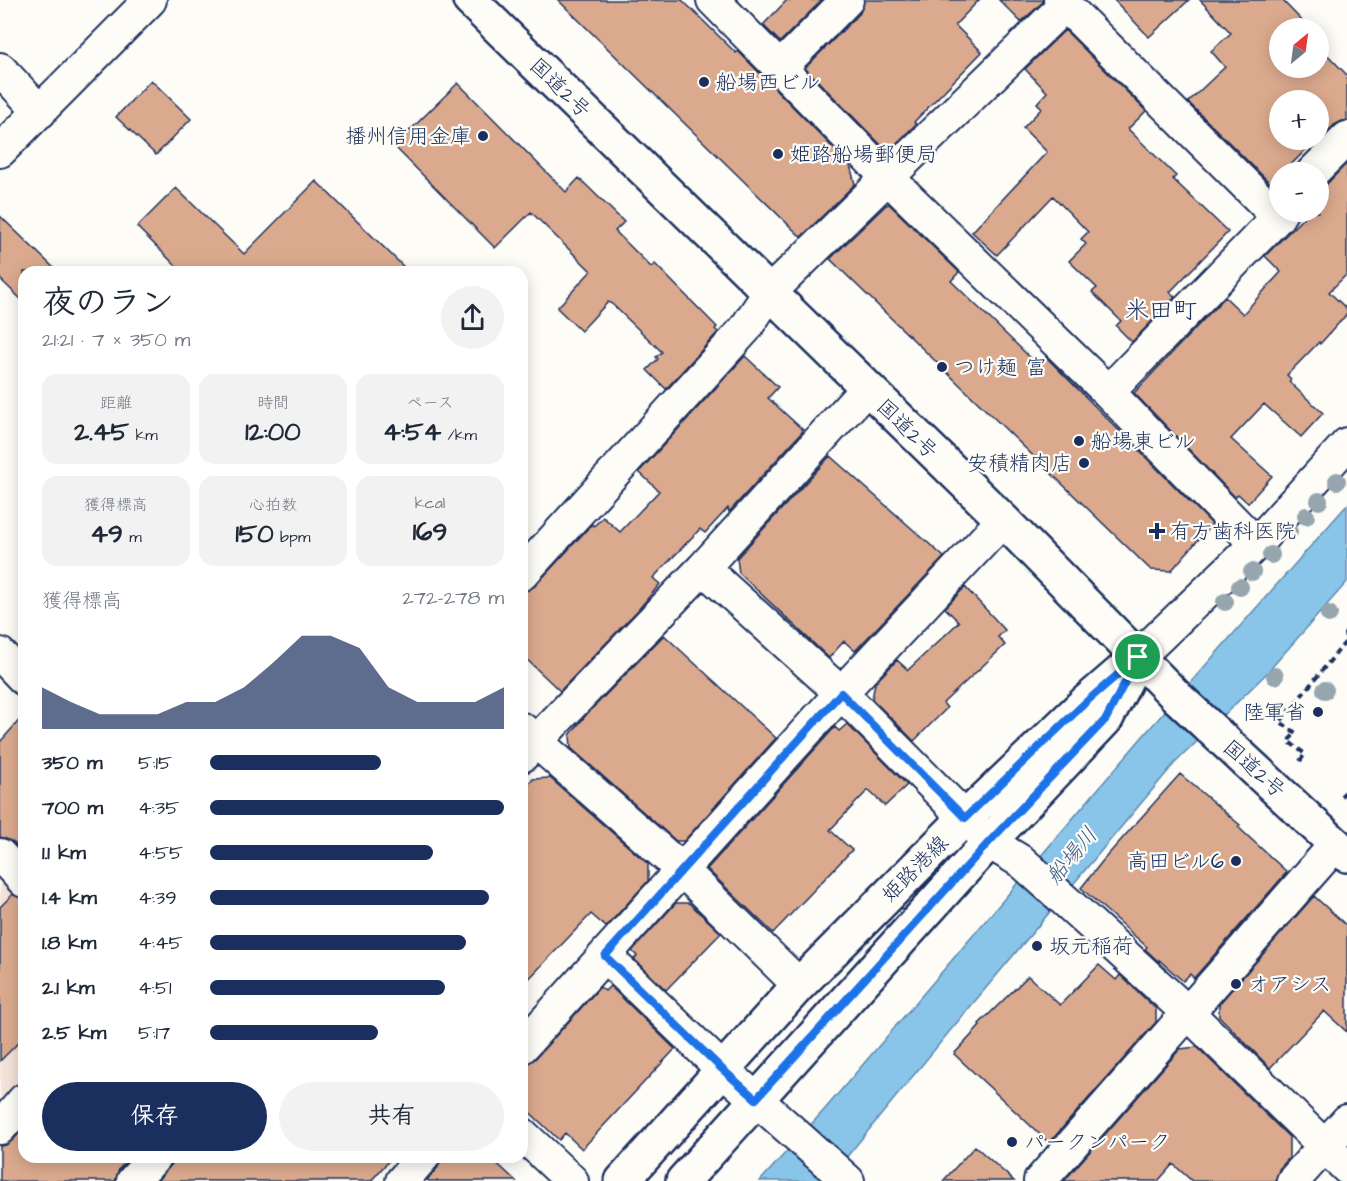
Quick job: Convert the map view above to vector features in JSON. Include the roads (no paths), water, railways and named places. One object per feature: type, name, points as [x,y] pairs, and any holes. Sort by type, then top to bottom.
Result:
[{"type":"main road","name":"国道2号","points":[[470,0],[866,389],[1003,520],[1171,692],[1341,850]]},
{"type":"main road","name":"姫路港線","points":[[622,1181],[799,985],[965,818],[1086,702],[1138,657]]},
{"type":"main road","name":"姫路港線","points":[[683,1181],[989,842],[1106,719],[1138,657]]},
{"type":"street","points":[[0,151],[150,0]]},
{"type":"street","points":[[713,0],[888,178],[1108,392],[1256,544]]},
{"type":"street","points":[[780,68],[847,0]]},
{"type":"street","points":[[528,567],[745,329],[770,293],[1062,3],[1269,203]]},
{"type":"street","points":[[0,69],[40,112]]},
{"type":"street","points":[[1323,162],[1347,138]]},
{"type":"street","points":[[1108,392],[1272,222]]},
{"type":"street","points":[[528,741],[703,568],[866,389]]},
{"type":"street","points":[[1138,657],[1256,544],[1347,444]]},
{"type":"street","points":[[528,1040],[841,693],[1003,520]]},
{"type":"street","points":[[703,568],[841,693],[989,842],[1022,862],[1070,905],[1188,1013],[1347,1168]]},
{"type":"street","points":[[0,654],[18,673]]},
{"type":"street","points":[[528,743],[681,869],[799,985]]},
{"type":"street","points":[[1040,1181],[1188,1013],[1341,850]]},
{"type":"street","points":[[0,855],[18,874]]},
{"type":"street","points":[[605,956],[722,1069],[848,1181]]},
{"type":"street","points":[[0,1128],[18,1107]]},
{"type":"street","points":[[1293,1181],[1347,1121]]},
{"type":"street","points":[[528,1140],[572,1181]]},
{"type":"street","points":[[134,1181],[150,1163]]},
{"type":"street","points":[[402,1181],[418,1163]]},
{"type":"water","name":"船場川","points":[[1347,505],[1347,582],[1265,675],[1174,764],[827,1181],[760,1181],[825,1109],[1144,735]]},
{"type":"place","name":"船場西ビル","points":[[704,82]]},
{"type":"place","name":"播州信用金庫","points":[[483,136]]},
{"type":"place","name":"姫路船場郵便局","points":[[778,154]]},
{"type":"place","name":"つけ麺 富","points":[[942,367]]},
{"type":"place","name":"船場東ビル","points":[[1079,441]]},
{"type":"place","name":"安積精肉店","points":[[1084,463]]},
{"type":"place","name":"有方歯科医院","points":[[1157,531]]},
{"type":"place","name":"陸軍省","points":[[1318,712]]},
{"type":"place","name":"高田ビル6","points":[[1236,861]]},
{"type":"place","name":"坂元稲荷","points":[[1037,946]]},
{"type":"place","name":"オアシス","points":[[1236,984]]},
{"type":"place","name":"パークンパーク","points":[[1012,1142]]},
{"type":"district","name":"米田町","points":[[1161,311]]}]
